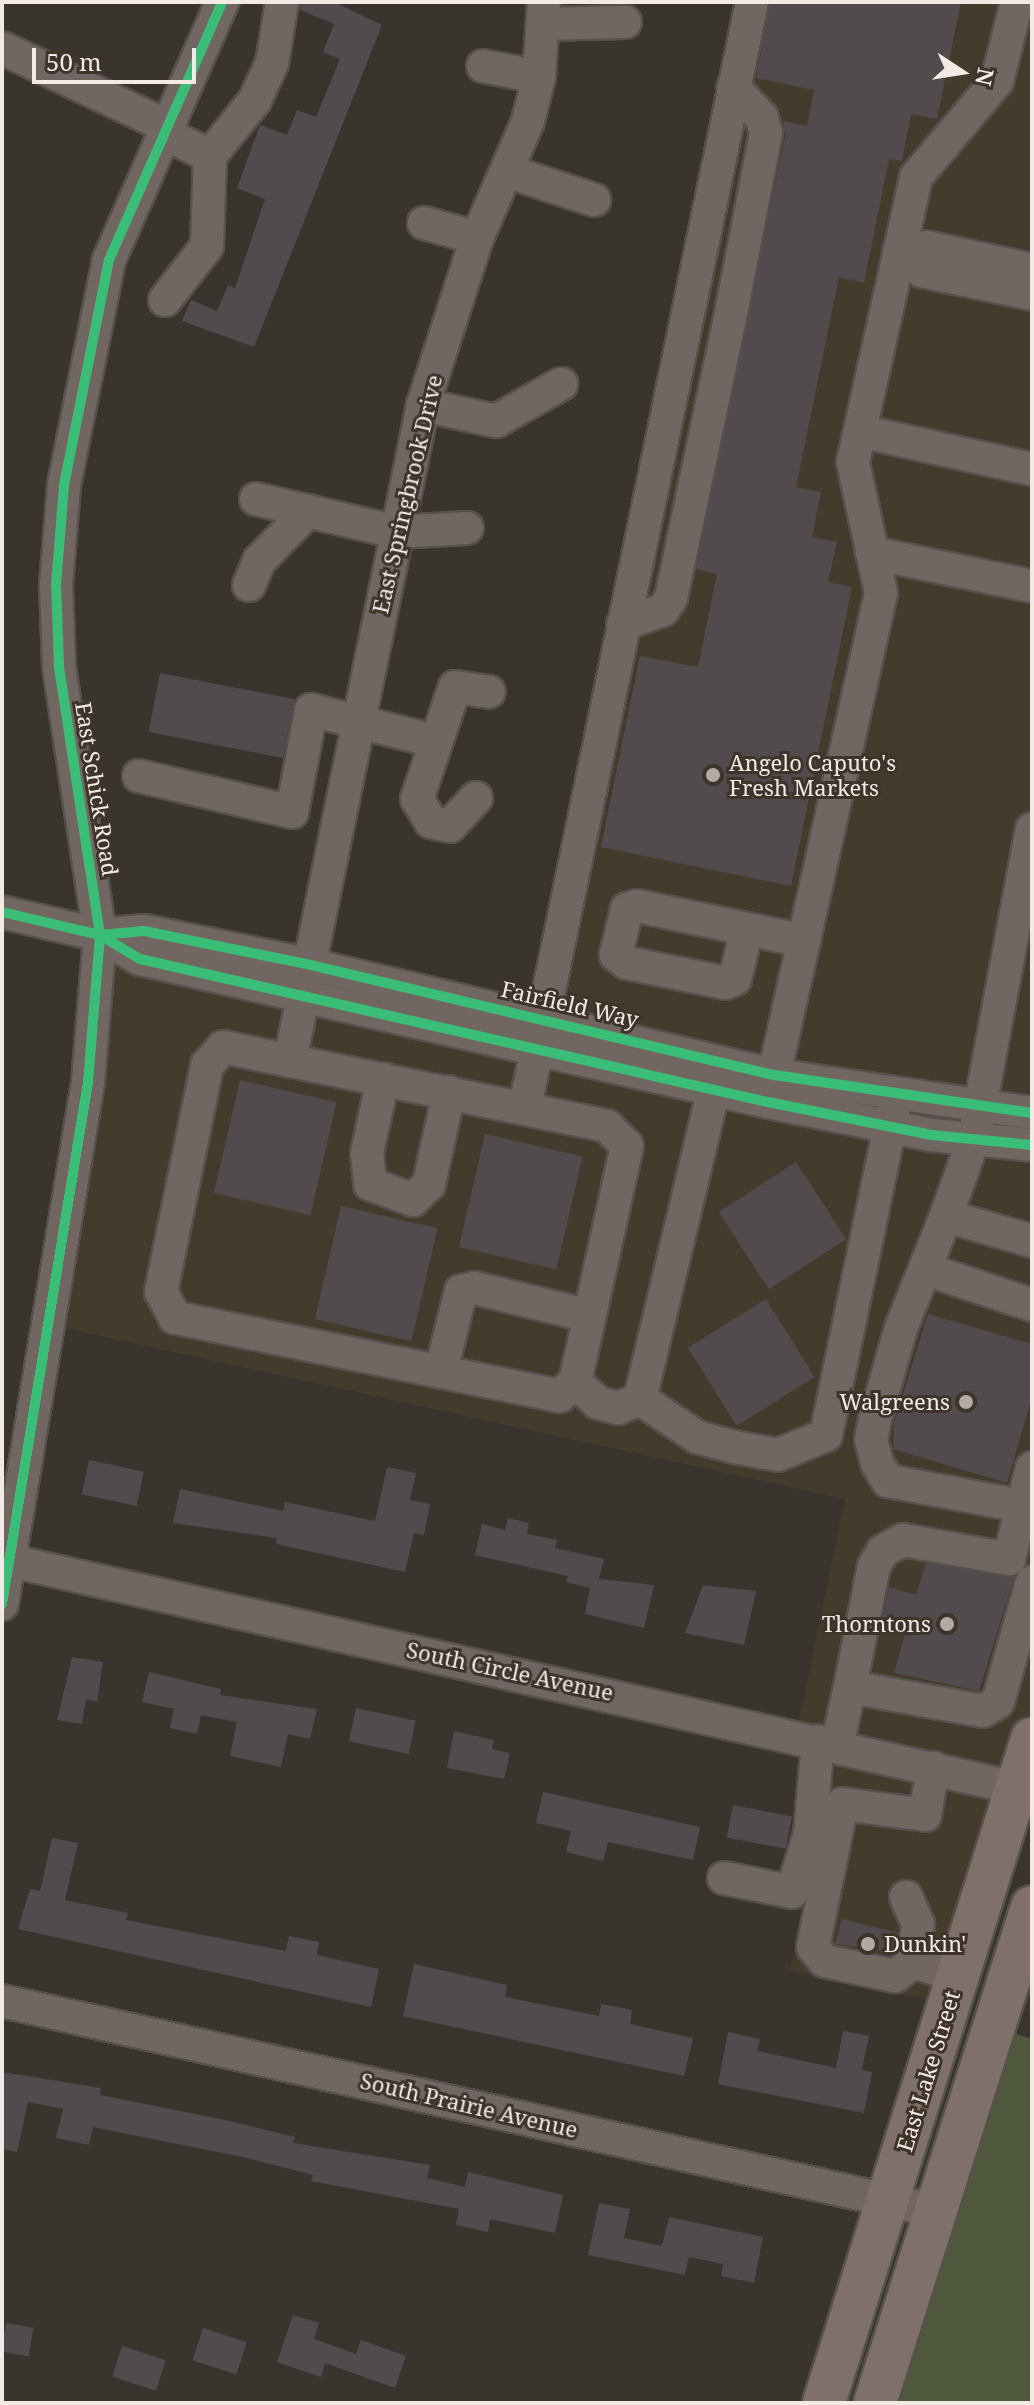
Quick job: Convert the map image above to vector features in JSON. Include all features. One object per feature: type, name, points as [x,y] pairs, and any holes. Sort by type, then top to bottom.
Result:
[{"type":"main road","name":"East Lake Street","points":[[824,2403],[1032,1739]]},
{"type":"main road","points":[[875,2403],[935,2211],[1019,1994],[1031,1912]]},
{"type":"street","name":"East Schick Road","points":[[2,1604],[6,1560],[88,1082],[100,935],[64,716],[56,585],[64,485],[93,318],[109,260],[164,125],[222,2]]},
{"type":"street","points":[[165,300],[207,246],[213,220],[206,188],[210,156],[255,100],[272,63],[282,2]]},
{"type":"street","points":[[525,1107],[752,2]]},
{"type":"street","points":[[771,1088],[881,593],[853,462],[899,252],[916,177],[997,81],[1020,40],[1017,2]]},
{"type":"street","points":[[544,13],[625,22]]},
{"type":"street","name":"East Springbrook Drive","points":[[290,1061],[423,405],[477,238],[507,171],[539,77],[544,13]]},
{"type":"street","points":[[2,48],[164,125],[174,138],[210,156]]},
{"type":"street","points":[[483,66],[539,77]]},
{"type":"street","points":[[507,171],[594,200]]},
{"type":"street","points":[[424,223],[477,238]]},
{"type":"street","points":[[899,252],[926,247],[1032,270]]},
{"type":"street","points":[[899,252],[922,271],[1032,294]]},
{"type":"street","points":[[423,405],[496,421],[561,384]]},
{"type":"street","points":[[860,431],[1032,469]]},
{"type":"street","points":[[256,499],[397,532],[467,528]]},
{"type":"street","points":[[249,585],[259,561],[308,511]]},
{"type":"street","points":[[872,553],[1032,586]]},
{"type":"street","points":[[476,798],[450,826],[431,822],[417,799],[434,741],[455,687],[489,692]]},
{"type":"street","points":[[139,776],[292,812],[311,710],[359,717],[434,741]]},
{"type":"street","points":[[1026,1507],[888,1481],[877,1463],[871,1440],[875,1419],[925,1269],[977,1124],[1032,829]]},
{"type":"street","name":"Fairfield Way","points":[[2,912],[100,935],[140,959],[303,996],[541,1032]]},
{"type":"street","points":[[747,929],[804,941]]},
{"type":"street","name":"Fairfield Way","points":[[100,935],[144,931],[311,965],[541,1032],[771,1088],[890,1126],[977,1124],[1032,1113]]},
{"type":"street","points":[[223,1047],[290,1061],[607,1126],[627,1146],[575,1382],[560,1396],[175,1318],[161,1292],[207,1065],[223,1047]]},
{"type":"street","points":[[640,1399],[717,1073]]},
{"type":"street","points":[[383,1079],[367,1153],[370,1184],[413,1200],[429,1184],[449,1092]]},
{"type":"street","name":"Fairfield Way","points":[[771,1088],[897,1095],[1032,1145]]},
{"type":"street","points":[[640,1399],[697,1437],[734,1447],[778,1455],[826,1435],[897,1095]]},
{"type":"street","points":[[946,1216],[1032,1241]]},
{"type":"street","points":[[925,1269],[1032,1305]]},
{"type":"street","points":[[441,1371],[461,1291],[475,1288],[589,1316]]},
{"type":"street","points":[[575,1382],[598,1403],[618,1408],[640,1399]]},
{"type":"street","points":[[850,1687],[983,1711],[998,1702],[1024,1574],[1026,1507],[1032,1468]]},
{"type":"street","points":[[724,1878],[792,1892],[810,1834],[828,1743],[850,1687],[874,1566],[883,1551],[903,1540],[1024,1574]]},
{"type":"street","name":"South Circle Avenue","points":[[6,1560],[828,1743],[1016,1788]]},
{"type":"street","points":[[906,1897],[918,1924],[913,1962],[895,1976],[825,1961],[813,1947],[842,1804],[862,1802],[925,1815],[933,1768]]},
{"type":"street","points":[[913,1962],[958,1976]]},
{"type":"street","name":"South Prairie Avenue","points":[[2,2001],[935,2211]]},
{"type":"shaded area","points":[[746,2],[1032,2],[1032,1107],[539,1011]]},
{"type":"shaded area","points":[[107,948],[1032,1155],[1032,1726],[944,2003],[790,1971],[839,1752],[795,1740],[845,1499],[55,1326]]},
{"type":"green space","points":[[1002,2029],[1032,2039],[1032,2403],[887,2403]]},
{"type":"building","points":[[301,2],[334,2],[382,25],[254,347],[182,321],[191,300],[217,311],[228,285],[235,288],[265,199],[237,188],[260,125],[287,135],[297,110],[316,117],[340,59],[323,52],[334,24],[300,10]]},
{"type":"building","points":[[770,2],[961,2],[937,119],[911,114],[902,161],[889,159],[864,283],[839,277],[796,487],[821,492],[812,537],[837,542],[828,582],[852,587],[791,886],[601,847],[640,656],[698,667],[717,574],[696,569],[785,137],[783,121],[807,126],[814,90],[756,78]]},
{"type":"building","points":[[160,673],[294,699],[283,758],[149,732]]},
{"type":"building","points":[[240,1080],[336,1102],[310,1215],[214,1193]]},
{"type":"building","points":[[485,1134],[582,1156],[556,1270],[459,1247]]},
{"type":"building","points":[[796,1162],[846,1239],[769,1289],[719,1212]]},
{"type":"building","points":[[341,1206],[437,1228],[411,1341],[315,1319]]},
{"type":"building","points":[[766,1299],[815,1377],[737,1426],[688,1348]]},
{"type":"building","name":"Walgreens","points":[[928,1314],[1032,1344],[1032,1397],[1007,1483],[893,1449],[894,1423]]},
{"type":"building","points":[[89,1460],[144,1472],[136,1506],[82,1494]]},
{"type":"building","points":[[387,1467],[416,1473],[410,1500],[430,1504],[424,1535],[414,1533],[405,1572],[276,1544],[277,1538],[173,1523],[180,1489],[283,1511],[285,1502],[375,1521]]},
{"type":"building","points":[[508,1518],[529,1523],[527,1534],[557,1540],[555,1548],[604,1559],[599,1579],[654,1585],[644,1628],[585,1614],[590,1588],[566,1582],[568,1576],[475,1555],[482,1524],[505,1530]]},
{"type":"building","name":"Thorntons","points":[[926,1563],[1014,1577],[979,1691],[894,1673],[907,1628],[882,1621],[889,1587],[916,1595]]},
{"type":"building","points":[[703,1585],[756,1591],[744,1645],[685,1633]]},
{"type":"building","points":[[72,1657],[103,1662],[97,1702],[86,1699],[82,1724],[57,1720]]},
{"type":"building","points":[[149,1672],[221,1689],[220,1695],[317,1709],[310,1739],[288,1734],[281,1767],[230,1756],[237,1722],[201,1715],[197,1734],[170,1728],[174,1709],[142,1702]]},
{"type":"building","points":[[356,1708],[416,1721],[409,1754],[349,1741]]},
{"type":"building","points":[[454,1731],[494,1740],[492,1749],[510,1753],[504,1779],[447,1768]]},
{"type":"building","points":[[543,1792],[700,1827],[693,1860],[608,1842],[603,1861],[566,1852],[571,1831],[536,1823]]},
{"type":"building","points":[[733,1805],[792,1816],[786,1849],[727,1837]]},
{"type":"building","points":[[52,1838],[78,1843],[65,1900],[128,1913],[126,1920],[286,1951],[289,1936],[319,1942],[317,1955],[379,1969],[371,2007],[18,1929],[30,1889],[40,1891]]},
{"type":"building","points":[[842,1919],[898,1933],[895,1952],[835,1944]]},
{"type":"building","points":[[414,1964],[507,1985],[505,1997],[599,2016],[601,2004],[632,2010],[630,2024],[693,2038],[684,2076],[403,2016]]},
{"type":"building","points":[[843,2031],[869,2036],[862,2070],[872,2072],[864,2113],[718,2084],[728,2032],[760,2039],[757,2051],[836,2068]]},
{"type":"building","points":[[2,2072],[101,2088],[100,2095],[295,2137],[293,2143],[430,2165],[427,2178],[465,2187],[468,2172],[563,2195],[555,2233],[490,2219],[488,2232],[456,2225],[459,2209],[311,2181],[313,2175],[243,2157],[93,2127],[89,2145],[56,2138],[63,2109],[28,2102],[17,2152],[2,2149]]},
{"type":"building","points":[[599,2203],[630,2209],[624,2238],[662,2246],[669,2217],[763,2237],[754,2283],[721,2276],[723,2264],[689,2257],[685,2275],[588,2255]]},
{"type":"building","points":[[293,2315],[319,2323],[314,2339],[356,2354],[361,2340],[406,2356],[395,2388],[325,2363],[321,2377],[277,2362]]},
{"type":"building","points":[[6,2323],[34,2328],[29,2356],[2,2352]]},
{"type":"building","points":[[203,2328],[247,2342],[236,2375],[192,2360]]},
{"type":"building","points":[[122,2346],[166,2360],[156,2391],[112,2376]]},
{"type":"cycle path","points":[[2,1604],[88,1082],[100,935],[59,666],[56,585],[64,485],[109,260],[222,2]]},
{"type":"cycle path","points":[[2,912],[100,935],[144,931],[311,965],[774,1075],[1032,1113]]},
{"type":"cycle path","points":[[100,935],[140,959],[768,1102],[932,1135],[1032,1145]]},
{"type":"place","name":"Angelo Caputo's Fresh Markets","points":[[713,775]]},
{"type":"place","name":"Walgreens","points":[[966,1402]]},
{"type":"place","name":"Thorntons","points":[[947,1624]]},
{"type":"place","name":"Dunkin'","points":[[868,1944]]}]
